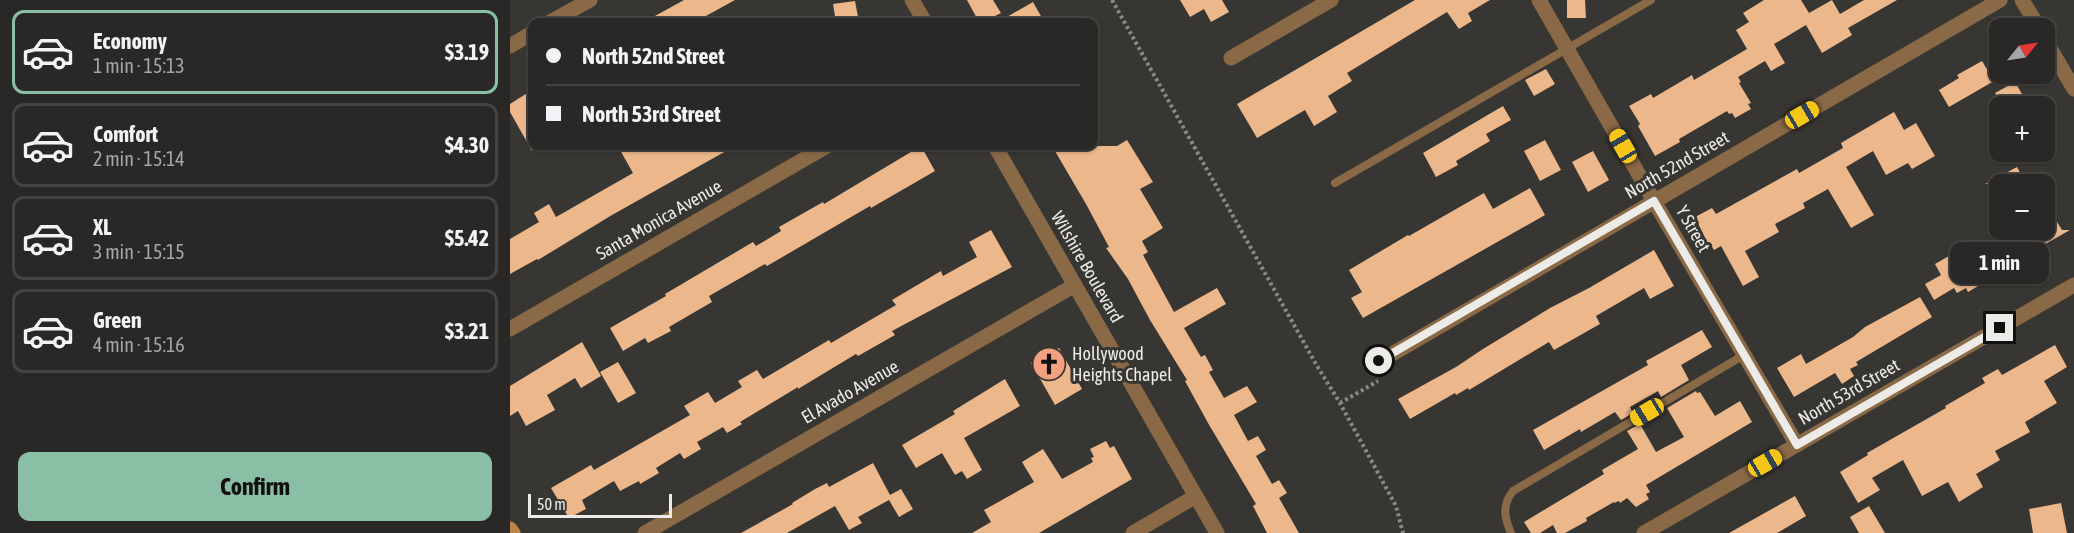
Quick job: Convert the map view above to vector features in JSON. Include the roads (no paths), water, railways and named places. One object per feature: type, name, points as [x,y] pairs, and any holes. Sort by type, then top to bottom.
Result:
[{"type":"main road","points":[[510,529],[513,533]]},
{"type":"street","points":[[557,18],[590,0]]},
{"type":"street","points":[[912,0],[923,18]]},
{"type":"street","points":[[1232,58],[1331,0]]},
{"type":"street","name":"Y Street","points":[[1539,0],[1797,445]]},
{"type":"street","name":"North 52nd Street","points":[[1375,364],[2000,0]]},
{"type":"street","points":[[2022,0],[2033,18]]},
{"type":"street","points":[[510,46],[528,35]]},
{"type":"street","points":[[2055,57],[2074,89]]},
{"type":"street","name":"Santa Monica Avenue","points":[[510,328],[820,150]]},
{"type":"street","name":"Wilshire Boulevard","points":[[997,150],[1217,533]]},
{"type":"street","name":"El Avado Avenue","points":[[645,533],[1075,285]]},
{"type":"street","name":"North 53rd Street","points":[[1644,533],[2074,285]]},
{"type":"street","points":[[1133,533],[1196,496]]},
{"type":"lane","points":[[1335,183],[1651,0]]},
{"type":"lane","points":[[1511,533],[1504,511],[1513,491],[1744,355]]},
{"type":"place","name":"Hollywood Heights Chapel","points":[[1049,364]]}]
